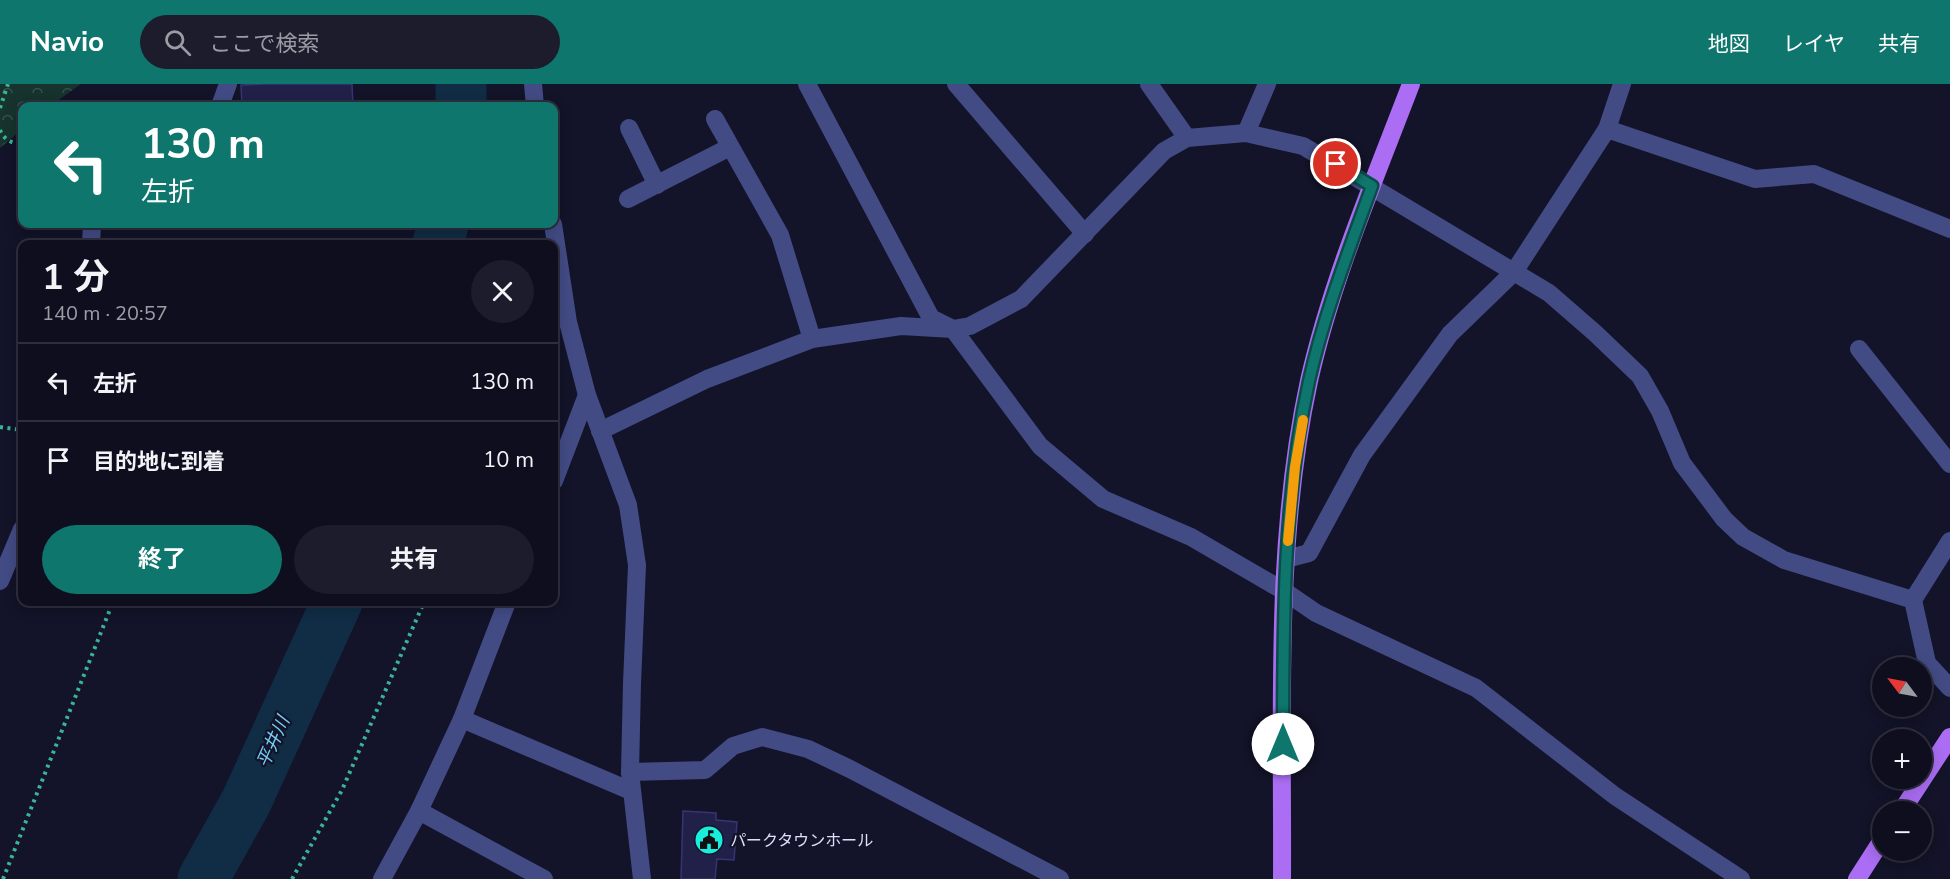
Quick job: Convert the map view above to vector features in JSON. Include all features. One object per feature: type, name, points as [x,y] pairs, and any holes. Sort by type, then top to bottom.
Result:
[{"type":"main road","points":[[1282,879],[1284,591],[1295,467],[1309,381],[1330,303],[1411,84]]},
{"type":"main road","points":[[1908,801],[1950,737]]},
{"type":"main road","points":[[1857,879],[1872,856]]},
{"type":"street","points":[[221,102],[228,84]]},
{"type":"street","points":[[533,84],[535,102]]},
{"type":"street","points":[[807,84],[931,318],[953,329],[1040,446],[1103,499],[1191,537],[1284,591],[1316,613],[1476,688],[1615,796],[1741,879]]},
{"type":"street","points":[[956,84],[1085,234]]},
{"type":"street","points":[[1149,84],[1187,138]]},
{"type":"street","points":[[1246,134],[1267,84]]},
{"type":"street","points":[[1286,559],[1309,553],[1362,455],[1450,334],[1514,272],[1607,129],[1622,84]]},
{"type":"street","points":[[715,119],[780,235],[812,339]]},
{"type":"street","points":[[629,128],[657,185]]},
{"type":"street","points":[[1607,129],[1755,180],[1814,174],[1950,229]]},
{"type":"street","points":[[600,430],[706,379],[812,339],[901,326],[953,329],[970,326],[1021,299],[1164,151],[1187,138],[1246,134],[1304,146],[1549,293],[1640,376],[1660,411],[1682,463],[1724,519],[1743,537],[1784,560],[1913,600]]},
{"type":"street","points":[[628,199],[730,147]]},
{"type":"street","points":[[558,257],[568,322],[587,395],[628,505],[637,565],[630,772],[642,879]]},
{"type":"street","points":[[1859,350],[1950,465]]},
{"type":"street","points":[[558,471],[587,395]]},
{"type":"street","points":[[0,581],[18,538]]},
{"type":"street","points":[[1950,541],[1913,600],[1927,663],[1950,688]]},
{"type":"street","points":[[382,879],[419,812],[462,719],[505,606]]},
{"type":"street","points":[[462,719],[631,791]]},
{"type":"street","points":[[630,772],[705,770],[733,746],[762,737],[808,749],[850,769],[1060,879]]},
{"type":"street","points":[[419,812],[544,879]]},
{"type":"path","points":[[0,108],[8,84]]},
{"type":"path","points":[[0,130],[2,135],[18,144]]},
{"type":"path","points":[[0,427],[18,429]]},
{"type":"path","points":[[3,879],[111,606]]},
{"type":"path","points":[[292,879],[342,790],[422,606]]},
{"type":"green space","points":[[0,84],[81,84],[56,102],[18,102],[18,132],[0,148]]},
{"type":"building","points":[[352,84],[353,102],[242,102],[241,85]]},
{"type":"building","name":"パークタウンホール","points":[[683,811],[716,813],[716,820],[737,822],[734,860],[717,859],[715,879],[681,879]]},
{"type":"waterway","name":"平井川","points":[[461,84],[461,102]]},
{"type":"waterway","name":"平井川","points":[[439,240],[442,228]]},
{"type":"waterway","name":"平井川","points":[[203,879],[246,802],[335,606]]},
{"type":"slow traffic","points":[[1288,541],[1295,467],[1303,420]]},
{"type":"place","name":"パークタウンホール","points":[[709,840]]},
{"type":"route","points":[[1283,744],[1284,591],[1295,467],[1309,381],[1330,303],[1372,186],[1336,164]]}]
